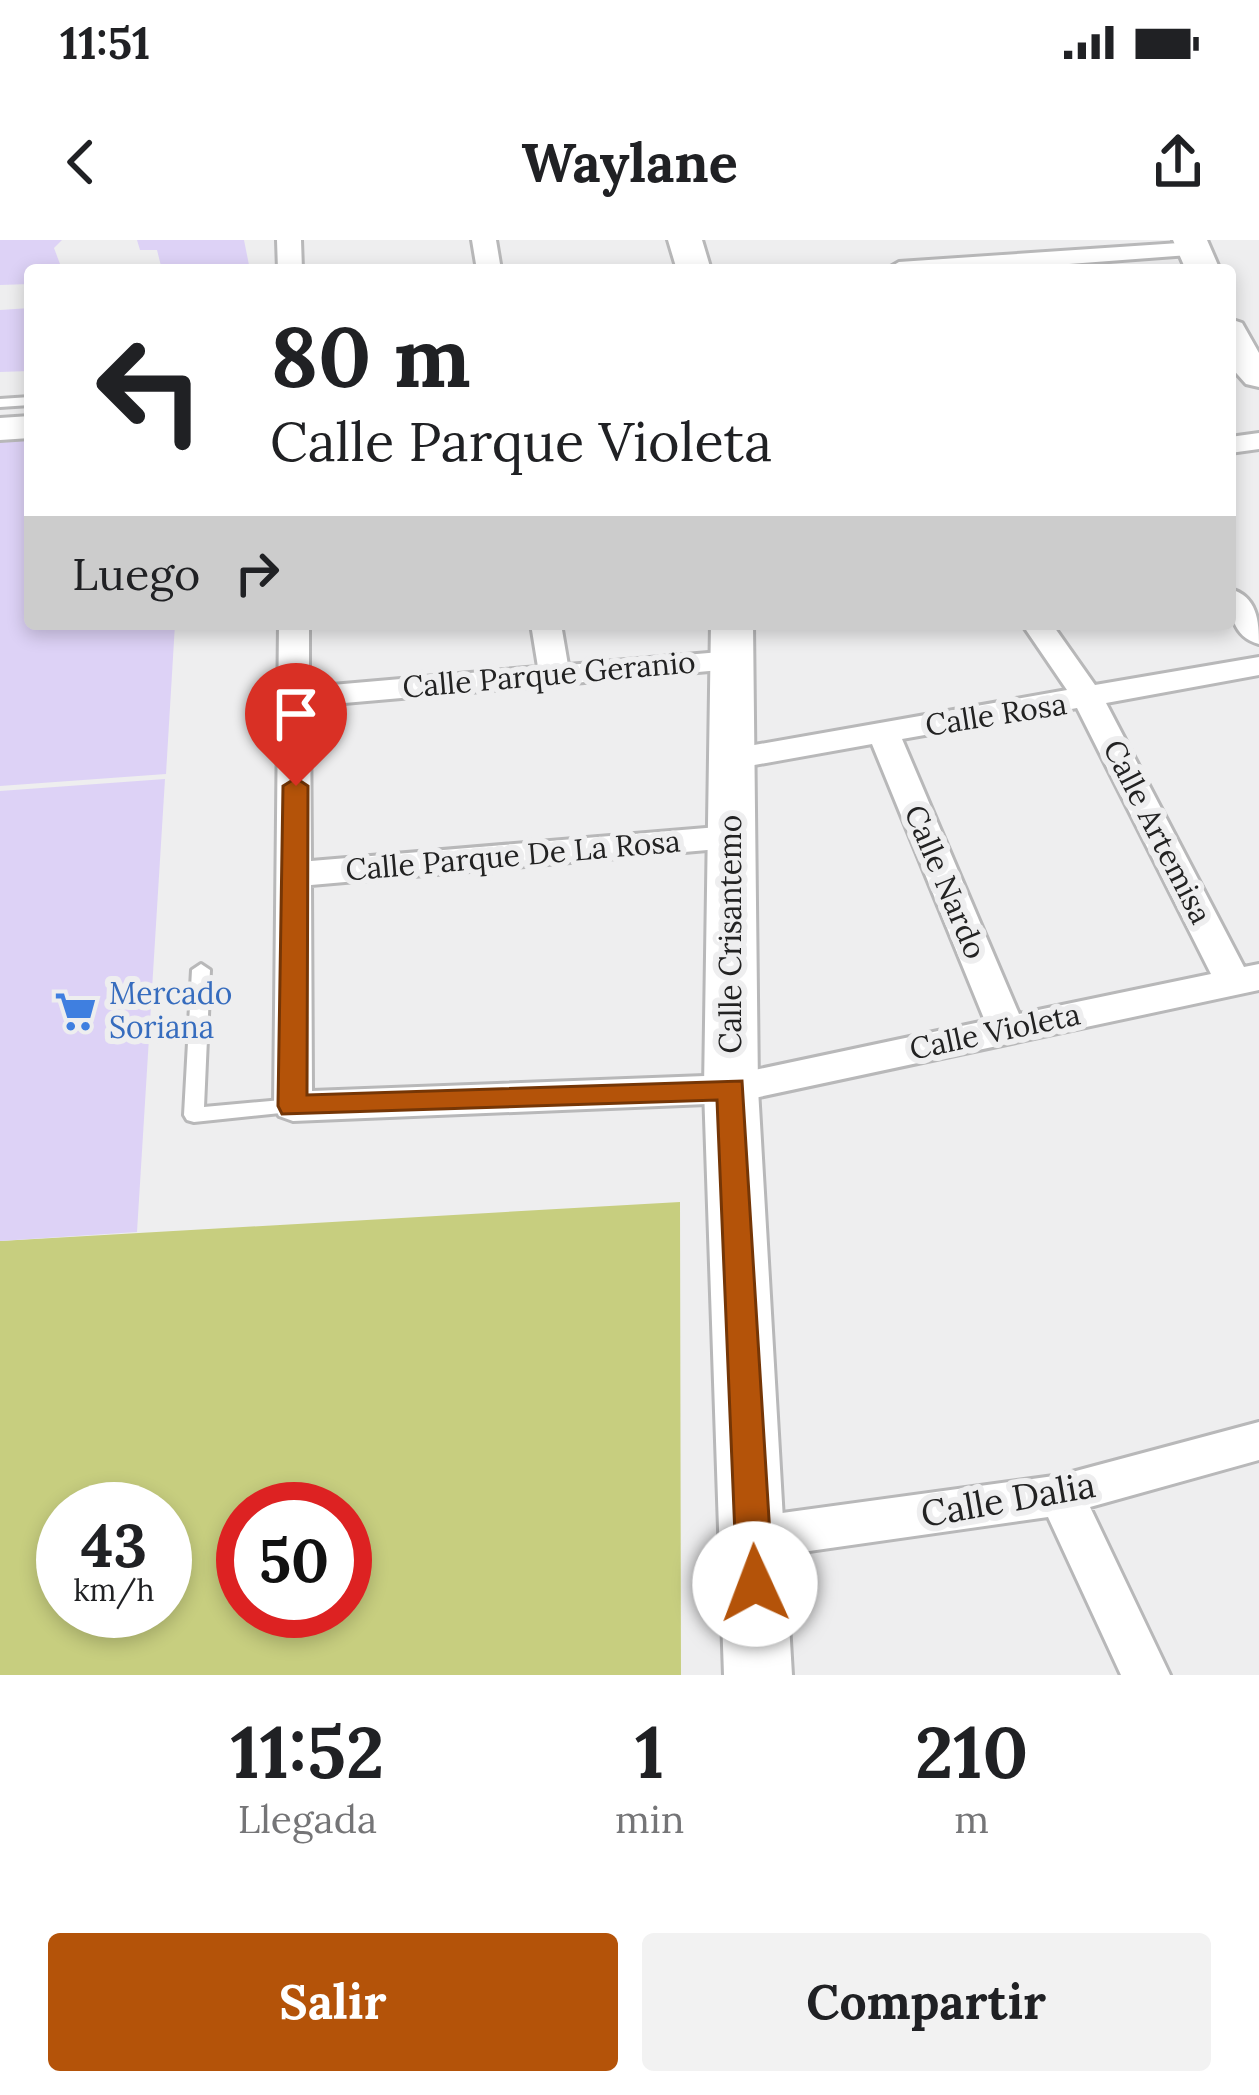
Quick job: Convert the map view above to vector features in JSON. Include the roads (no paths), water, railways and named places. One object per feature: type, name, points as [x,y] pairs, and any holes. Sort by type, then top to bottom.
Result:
[{"type":"main road","name":"Calle Crisantemo","points":[[732,642],[731,1089],[758,1675]]},
{"type":"street","points":[[992,264],[1196,253]]},
{"type":"street","points":[[1236,606],[1259,635]]},
{"type":"street","points":[[293,1106],[294,630]]},
{"type":"street","points":[[547,630],[554,674]]},
{"type":"street","name":"Calle Artemisa","points":[[1041,630],[1089,700],[1246,979]]},
{"type":"street","name":"Calle Parque Geranio","points":[[294,698],[554,674],[732,642]]},
{"type":"street","name":"Calle Rosa","points":[[732,758],[1089,700],[1259,666]]},
{"type":"street","name":"Calle Nardo","points":[[884,734],[1007,1030]]},
{"type":"street","name":"Calle Parque De La Rosa","points":[[297,874],[730,838]]},
{"type":"street","name":"Calle Violeta","points":[[293,1106],[731,1089],[1246,979]]},
{"type":"street","name":"Calle Dalia","points":[[753,1538],[1061,1495],[1259,1441]]},
{"type":"street","points":[[1061,1495],[1146,1675]]},
{"type":"lane","points":[[202,970],[194,1115],[293,1106]]},
{"type":"place","name":"Mercado Soriana","points":[[75,1011]]}]
